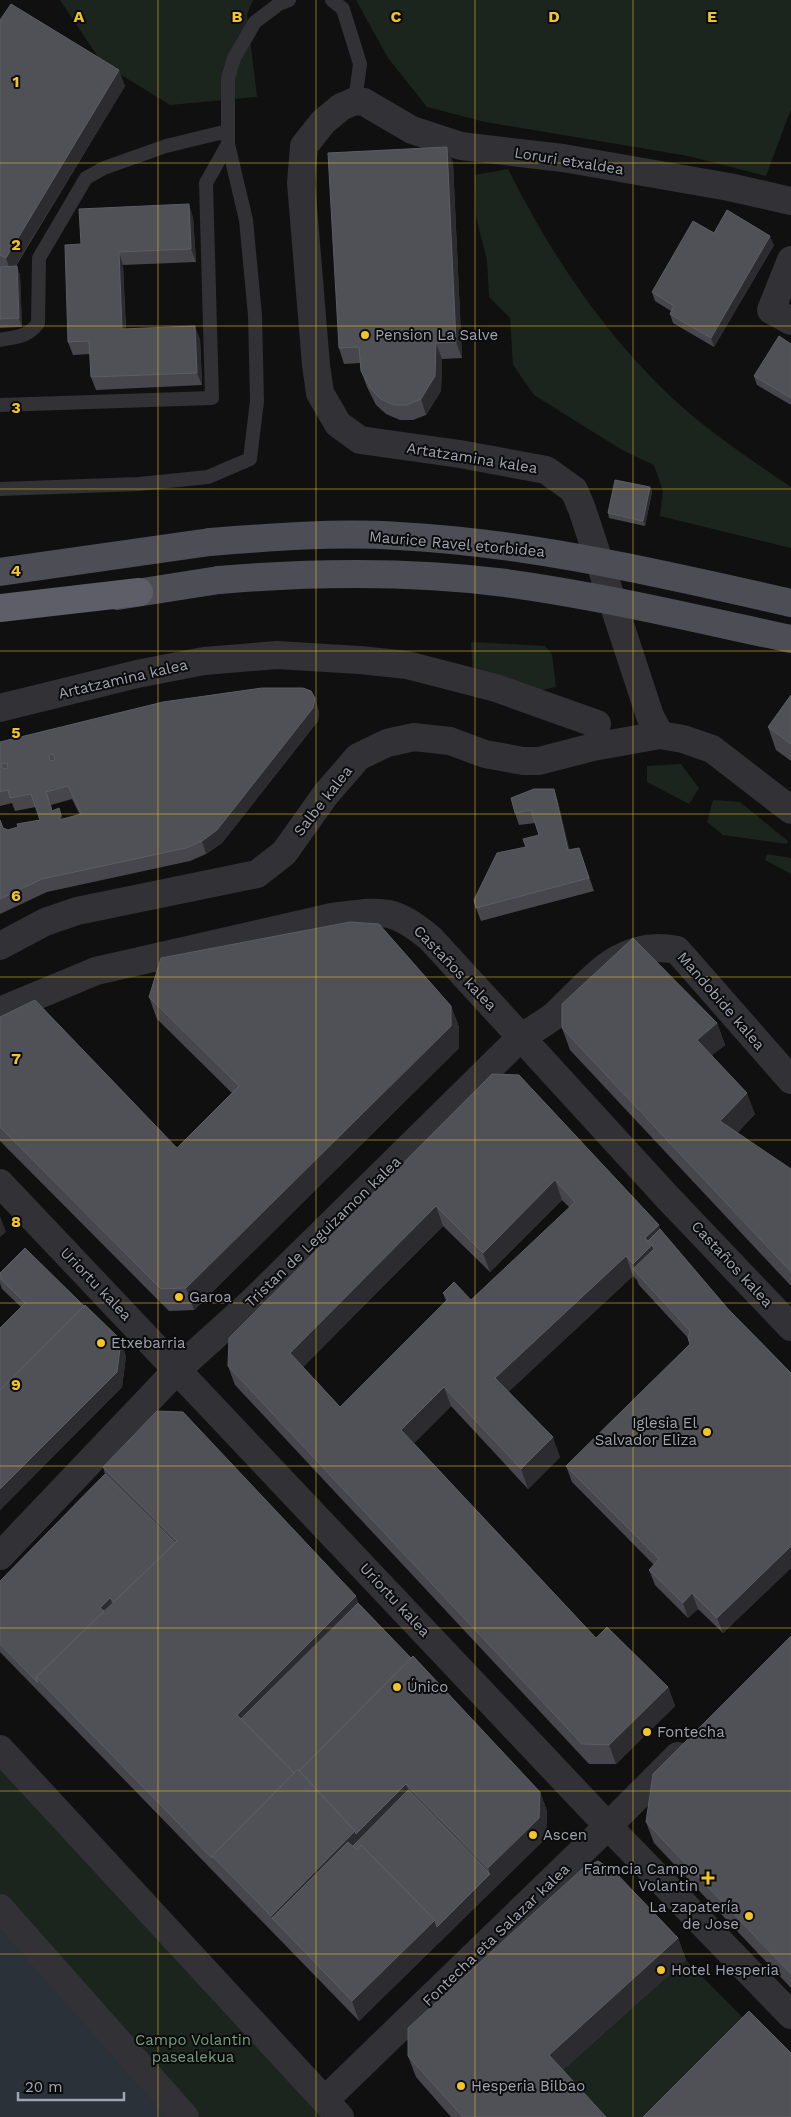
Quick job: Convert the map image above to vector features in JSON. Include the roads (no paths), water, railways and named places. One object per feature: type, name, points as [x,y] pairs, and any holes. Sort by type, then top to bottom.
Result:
[{"type":"highway","points":[[0,608],[139,592]]},
{"type":"main road","name":"Maurice Ravel etorbidea","points":[[0,572],[210,542],[297,535],[400,536],[528,549],[637,569],[791,603]]},
{"type":"main road","points":[[0,620],[139,592],[219,580],[282,575],[435,577],[506,583],[626,603],[791,639]]},
{"type":"street","name":"Loruri etxaldea","points":[[355,101],[364,102],[412,130],[461,146],[564,158],[729,187],[791,201]]},
{"type":"street","name":"Artatzamina kalea","points":[[355,101],[341,107],[323,122],[304,146],[301,183],[320,393],[338,424],[360,440],[460,454],[546,470],[574,490],[582,509],[650,716],[660,735]]},
{"type":"street","points":[[791,260],[771,310],[791,321]]},
{"type":"street","name":"Artatzamina kalea","points":[[0,708],[137,674],[204,661],[276,655],[407,665],[496,688],[597,724]]},
{"type":"street","points":[[660,735],[683,739],[712,749],[791,810]]},
{"type":"street","name":"Salbe kalea","points":[[0,946],[45,922],[78,911],[257,874],[284,853],[326,794],[358,757],[387,742],[414,737],[450,741],[485,754],[523,762],[539,761],[593,747],[660,735]]},
{"type":"street","name":"Castaños kalea","points":[[0,1011],[96,970],[332,917],[369,912],[393,914],[411,922],[431,939],[791,1328]]},
{"type":"street","name":"Mandobide kalea","points":[[521,1038],[555,1016],[581,987],[622,956],[645,947],[661,946],[677,950],[791,1080]]},
{"type":"street","name":"Tristan de Leguizamon kalea","points":[[0,1556],[177,1370],[250,1304],[521,1038]]},
{"type":"street","name":"Uriortu kalea","points":[[0,1183],[608,1826],[791,2016]]},
{"type":"street","name":"Fontecha eta Salazar kalea","points":[[332,2109],[696,1736]]},
{"type":"street","points":[[0,1750],[332,2109]]},
{"type":"street","points":[[0,1908],[185,2117]]},
{"type":"lane","points":[[0,489],[139,484],[208,477],[250,459],[258,401],[255,315],[246,220],[228,138],[228,79],[234,58],[255,22],[279,4],[289,0]]},
{"type":"lane","points":[[332,0],[343,9],[360,64],[355,101]]},
{"type":"lane","points":[[0,340],[33,331],[38,323],[39,258],[86,178],[104,168],[166,146],[228,138]]},
{"type":"lane","points":[[0,405],[212,398],[206,184],[228,138]]},
{"type":"place","name":"Pension La Salve","points":[[365,335]]},
{"type":"place","name":"Garoa","points":[[179,1297]]},
{"type":"place","name":"Etxebarria","points":[[101,1343]]},
{"type":"place","name":"Iglesia El Salvador Eliza","points":[[707,1432]]},
{"type":"place","name":"Único","points":[[397,1687]]},
{"type":"place","name":"Fontecha","points":[[647,1732]]},
{"type":"place","name":"Ascen","points":[[533,1835]]},
{"type":"place","name":"Farmcia Campo Volantin","points":[[708,1878]]},
{"type":"place","name":"La zapatería de Jose","points":[[749,1916]]},
{"type":"place","name":"Hotel Hesperia","points":[[661,1970]]},
{"type":"place","name":"Hesperia Bilbao","points":[[461,2086]]},
{"type":"park label","name":"Campo Volantin pasealekua","points":[[193,2048]]}]
